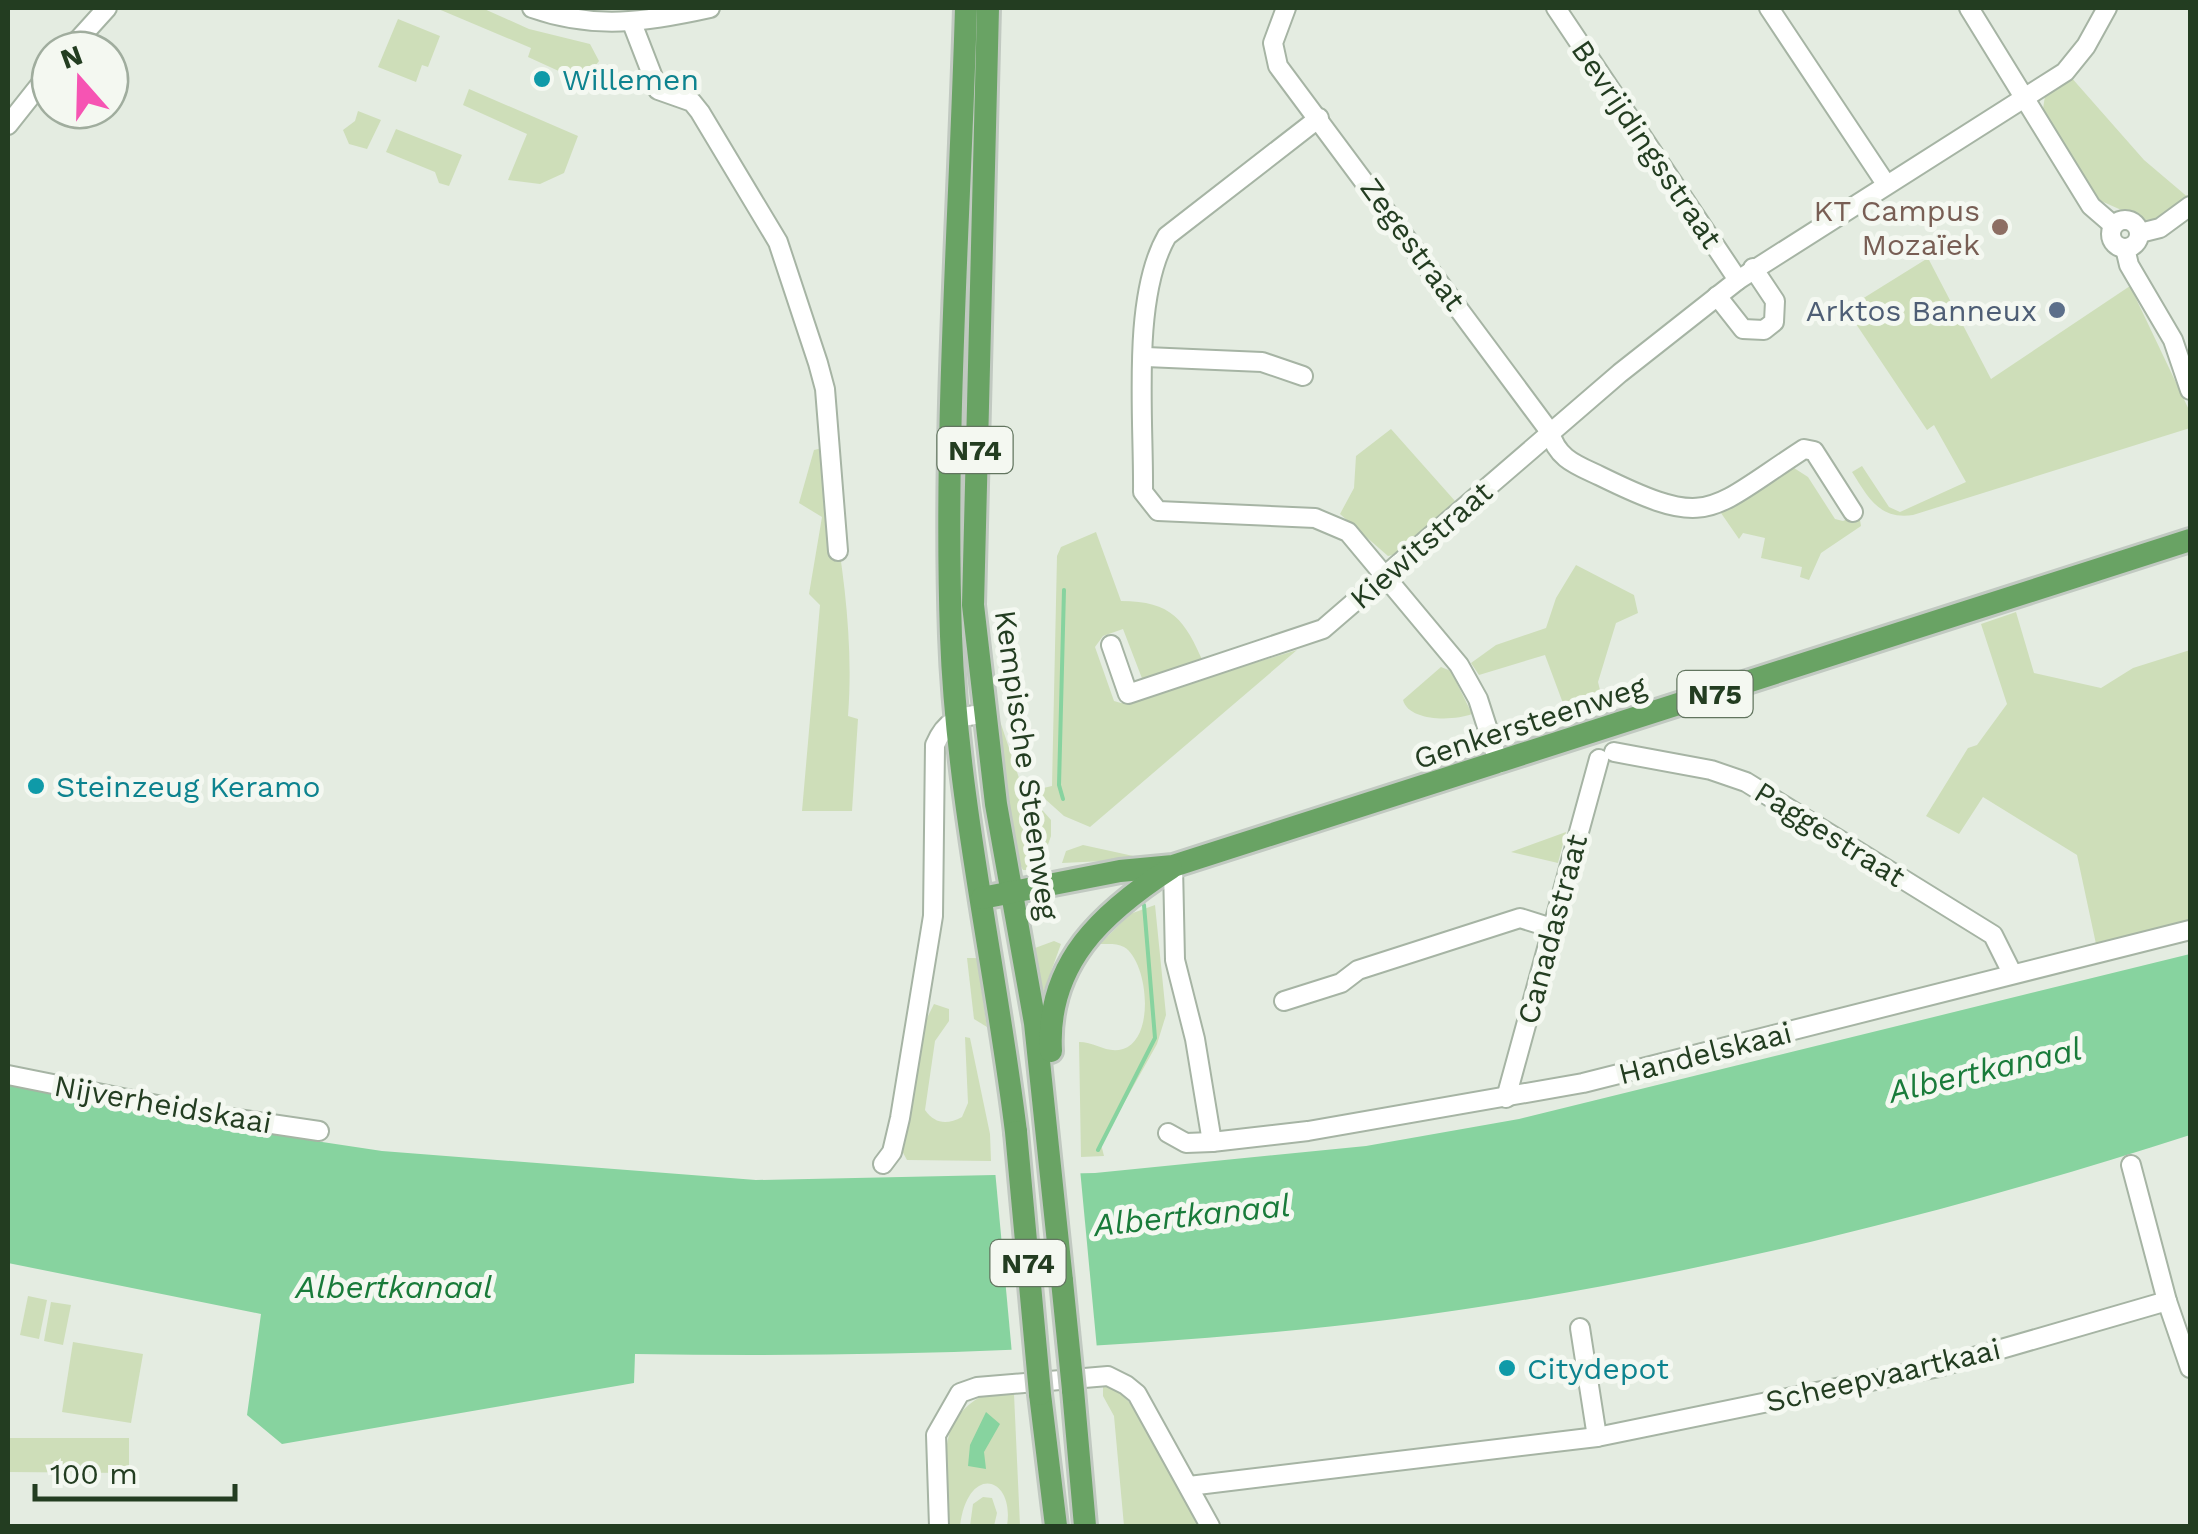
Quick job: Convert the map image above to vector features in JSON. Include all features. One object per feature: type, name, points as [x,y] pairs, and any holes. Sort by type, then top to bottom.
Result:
[{"type":"main road","name":"Kempische Steenweg","points":[[971,9],[974,605],[983,714],[1048,1128],[1085,1526]]},
{"type":"main road","name":"Kempische Steenweg","points":[[971,9],[950,489],[952,639],[965,775],[1016,1132],[1056,1526]]},
{"type":"main road","name":"Genkersteenweg","points":[[982,898],[1173,866],[2190,540]]},
{"type":"main road","name":"Genkersteenweg","points":[[1048,1128],[1055,1088],[1050,1032],[1062,977],[1087,934],[1106,914],[1173,866]]},
{"type":"street","points":[[532,8],[566,20],[632,23],[710,8]]},
{"type":"street","name":"Zegestraat","points":[[1286,8],[1276,30],[1274,57],[1550,432],[1562,458],[1660,505],[1680,510],[1718,504],[1804,449],[1814,451],[1854,512]]},
{"type":"street","name":"Bevrijdingsstraat","points":[[1556,8],[1738,280]]},
{"type":"street","points":[[1769,8],[1886,184]]},
{"type":"street","points":[[1969,8],[2022,100],[2092,206],[2113,225],[2114,243],[2125,248],[2136,244],[2140,233]]},
{"type":"street","name":"Kiewitstraat","points":[[1111,645],[1128,694],[1314,635],[1550,432],[1738,280],[2022,100],[2079,56],[2107,8]]},
{"type":"street","points":[[86,30],[103,9]]},
{"type":"street","points":[[632,23],[658,90],[667,97],[692,102],[700,112],[778,242],[825,389],[838,551]]},
{"type":"street","points":[[8,125],[30,97]]},
{"type":"street","points":[[1319,118],[1167,236],[1154,258],[1145,292],[1146,502],[1158,511],[1314,518],[1348,532],[1460,665],[1478,699],[1498,764]]},
{"type":"street","points":[[2140,233],[2160,228],[2190,206]]},
{"type":"street","points":[[2113,225],[2129,220],[2140,233]]},
{"type":"street","points":[[2125,248],[2129,265],[2173,340],[2190,390]]},
{"type":"street","points":[[1717,296],[1742,329],[1764,330],[1774,322],[1775,300],[1754,268]]},
{"type":"street","points":[[1146,357],[1262,362],[1303,376]]},
{"type":"street","points":[[958,716],[983,714]]},
{"type":"street","name":"Kempische Steenweg","points":[[883,1164],[892,1152],[900,1118],[933,916],[934,745],[941,729],[958,716]]},
{"type":"street","name":"Canadastraat","points":[[1506,1098],[1552,928],[1606,755]]},
{"type":"street","name":"Paggestraat","points":[[1606,755],[1710,770],[1746,782],[1992,935],[2012,974]]},
{"type":"street","points":[[934,770],[945,760],[954,762],[965,775]]},
{"type":"street","points":[[1173,866],[1174,960],[1195,1040],[1212,1142]]},
{"type":"street","points":[[1284,1001],[1341,983],[1358,970],[1520,918],[1552,928]]},
{"type":"street","name":"Handelskaai","points":[[1168,1134],[1186,1143],[1212,1142],[1506,1098],[1655,1067],[2190,930]]},
{"type":"street","name":"Nijverheidskaai","points":[[8,1075],[198,1113],[320,1131]]},
{"type":"street","points":[[2131,1165],[2167,1301],[2190,1368]]},
{"type":"street","name":"Scheepvaartkaai","points":[[1188,1486],[1597,1438],[1939,1367],[2167,1301]]},
{"type":"street","points":[[1580,1328],[1597,1438]]},
{"type":"street","points":[[939,1526],[936,1434],[960,1393],[977,1387],[1108,1376],[1137,1394],[1210,1526]]},
{"type":"shaded area","points":[[436,8],[482,8],[529,29],[590,44],[599,61],[587,77],[574,78],[528,57],[531,48]]},
{"type":"shaded area","points":[[398,19],[440,36],[428,67],[422,65],[416,82],[378,67]]},
{"type":"shaded area","points":[[2070,76],[2144,160],[2190,199],[2159,219],[2144,220],[2091,194],[2042,115],[2045,96]]},
{"type":"shaded area","points":[[469,89],[578,136],[564,173],[540,184],[508,180],[527,134],[463,105]]},
{"type":"shaded area","points":[[358,111],[381,120],[367,149],[349,144],[343,130],[355,121]]},
{"type":"shaded area","points":[[396,129],[462,155],[449,186],[439,183],[435,172],[386,152]]},
{"type":"shaded area","points":[[1928,258],[1991,379],[2130,286],[2190,412],[2190,428],[1913,515],[1883,510],[1869,498],[1852,472],[1862,466],[1889,507],[1900,512],[1966,482],[1934,425],[1927,430],[1846,309]]},
{"type":"shaded area","points":[[1391,429],[1455,501],[1397,554],[1388,556],[1340,514],[1354,488],[1356,456]]},
{"type":"shaded area","points":[[822,448],[847,615],[848,716],[858,719],[852,811],[802,811],[820,605],[809,594],[822,517],[799,503],[814,450]]},
{"type":"shaded area","points":[[1794,468],[1808,477],[1835,519],[1843,521],[1859,514],[1861,526],[1821,553],[1809,580],[1800,577],[1802,567],[1761,558],[1765,538],[1743,533],[1739,539],[1721,513]]},
{"type":"shaded area","points":[[1096,532],[1121,601],[1165,609],[1183,625],[1204,664],[1143,681],[1123,629],[1103,636],[1095,647],[1114,701],[1121,703],[1297,650],[1090,827],[1064,816],[1035,790],[1052,786],[1057,556],[1061,547]]},
{"type":"shaded area","points":[[1576,565],[1634,595],[1638,613],[1616,623],[1598,682],[1601,694],[1564,706],[1545,655],[1479,675],[1471,663],[1496,645],[1546,628],[1556,598]]},
{"type":"shaded area","points":[[2016,612],[2034,673],[2101,688],[2133,668],[2190,650],[2190,923],[2096,944],[2077,855],[1983,797],[1959,834],[1926,816],[1968,748],[1977,745],[2007,704],[1981,624]]},
{"type":"shaded area","points":[[1441,667],[1451,671],[1472,714],[1433,718],[1407,707],[1403,700]]},
{"type":"shaded area","points":[[995,706],[1022,787],[1051,820],[1051,836],[1039,870],[1023,870],[1015,856]]},
{"type":"shaded area","points":[[1566,832],[1558,863],[1511,852]]},
{"type":"shaded area","points":[[1083,845],[1147,859],[1062,863],[1066,851]]},
{"type":"shaded area","points":[[1155,905],[1166,1015],[1157,1044],[1101,1144],[1104,1156],[1081,1157],[1079,1042],[1123,1049],[1134,1042],[1144,1016],[1143,983],[1132,955],[1124,947],[1100,944],[1130,914]]},
{"type":"shaded area","points":[[1054,941],[1061,944],[1041,999],[1035,948]]},
{"type":"shaded area","points":[[967,958],[977,958],[987,1027],[974,1019]]},
{"type":"shaded area","points":[[934,1004],[949,1009],[949,1021],[935,1041],[925,1110],[942,1122],[962,1117],[968,1103],[965,1037],[970,1038],[990,1134],[991,1161],[907,1160],[902,1151],[923,1026]]},
{"type":"shaded area","points":[[28,1296],[47,1300],[39,1339],[20,1335]]},
{"type":"shaded area","points":[[51,1302],[71,1305],[63,1345],[44,1341]]},
{"type":"shaded area","points":[[73,1342],[143,1354],[131,1423],[62,1412]]},
{"type":"shaded area","points":[[1103,1384],[1119,1393],[1147,1425],[1201,1526],[1124,1526],[1114,1416],[1103,1396]]},
{"type":"shaded area","points":[[986,1394],[1014,1394],[1020,1526],[1007,1526],[1004,1496],[998,1487],[989,1484],[972,1492],[960,1526],[946,1526],[949,1434],[968,1406]]},
{"type":"shaded area","points":[[8,1438],[129,1438],[129,1473],[8,1472]]},
{"type":"shaded area","points":[[983,1497],[992,1498],[997,1513],[994,1526],[970,1526],[973,1504]]},
{"type":"water","name":"Albertkanaal","points":[[2190,954],[2190,1135],[1995,1194],[1797,1245],[1597,1287],[1395,1319],[1206,1338],[1015,1350],[635,1354],[634,1383],[282,1444],[247,1415],[261,1314],[8,1263],[8,1085],[188,1122],[382,1151],[756,1180],[1095,1173],[1366,1146],[1519,1119]]},
{"type":"water","points":[[986,1412],[1000,1424],[984,1452],[986,1469],[968,1466],[970,1445]]},
{"type":"pier","points":[[1080,1169],[1097,1349],[1012,1354],[995,1170]]},
{"type":"waterway","points":[[1063,799],[1059,785],[1064,590]]},
{"type":"waterway","points":[[1098,1150],[1155,1038],[1144,905]]},
{"type":"place","name":"Willemen","points":[[542,79]]},
{"type":"place","name":"KT Campus Mozaïek","points":[[2000,227]]},
{"type":"place","name":"Arktos Banneux","points":[[2057,310]]},
{"type":"place","name":"Steinzeug Keramo","points":[[36,786]]},
{"type":"place","name":"Citydepot","points":[[1507,1368]]}]
